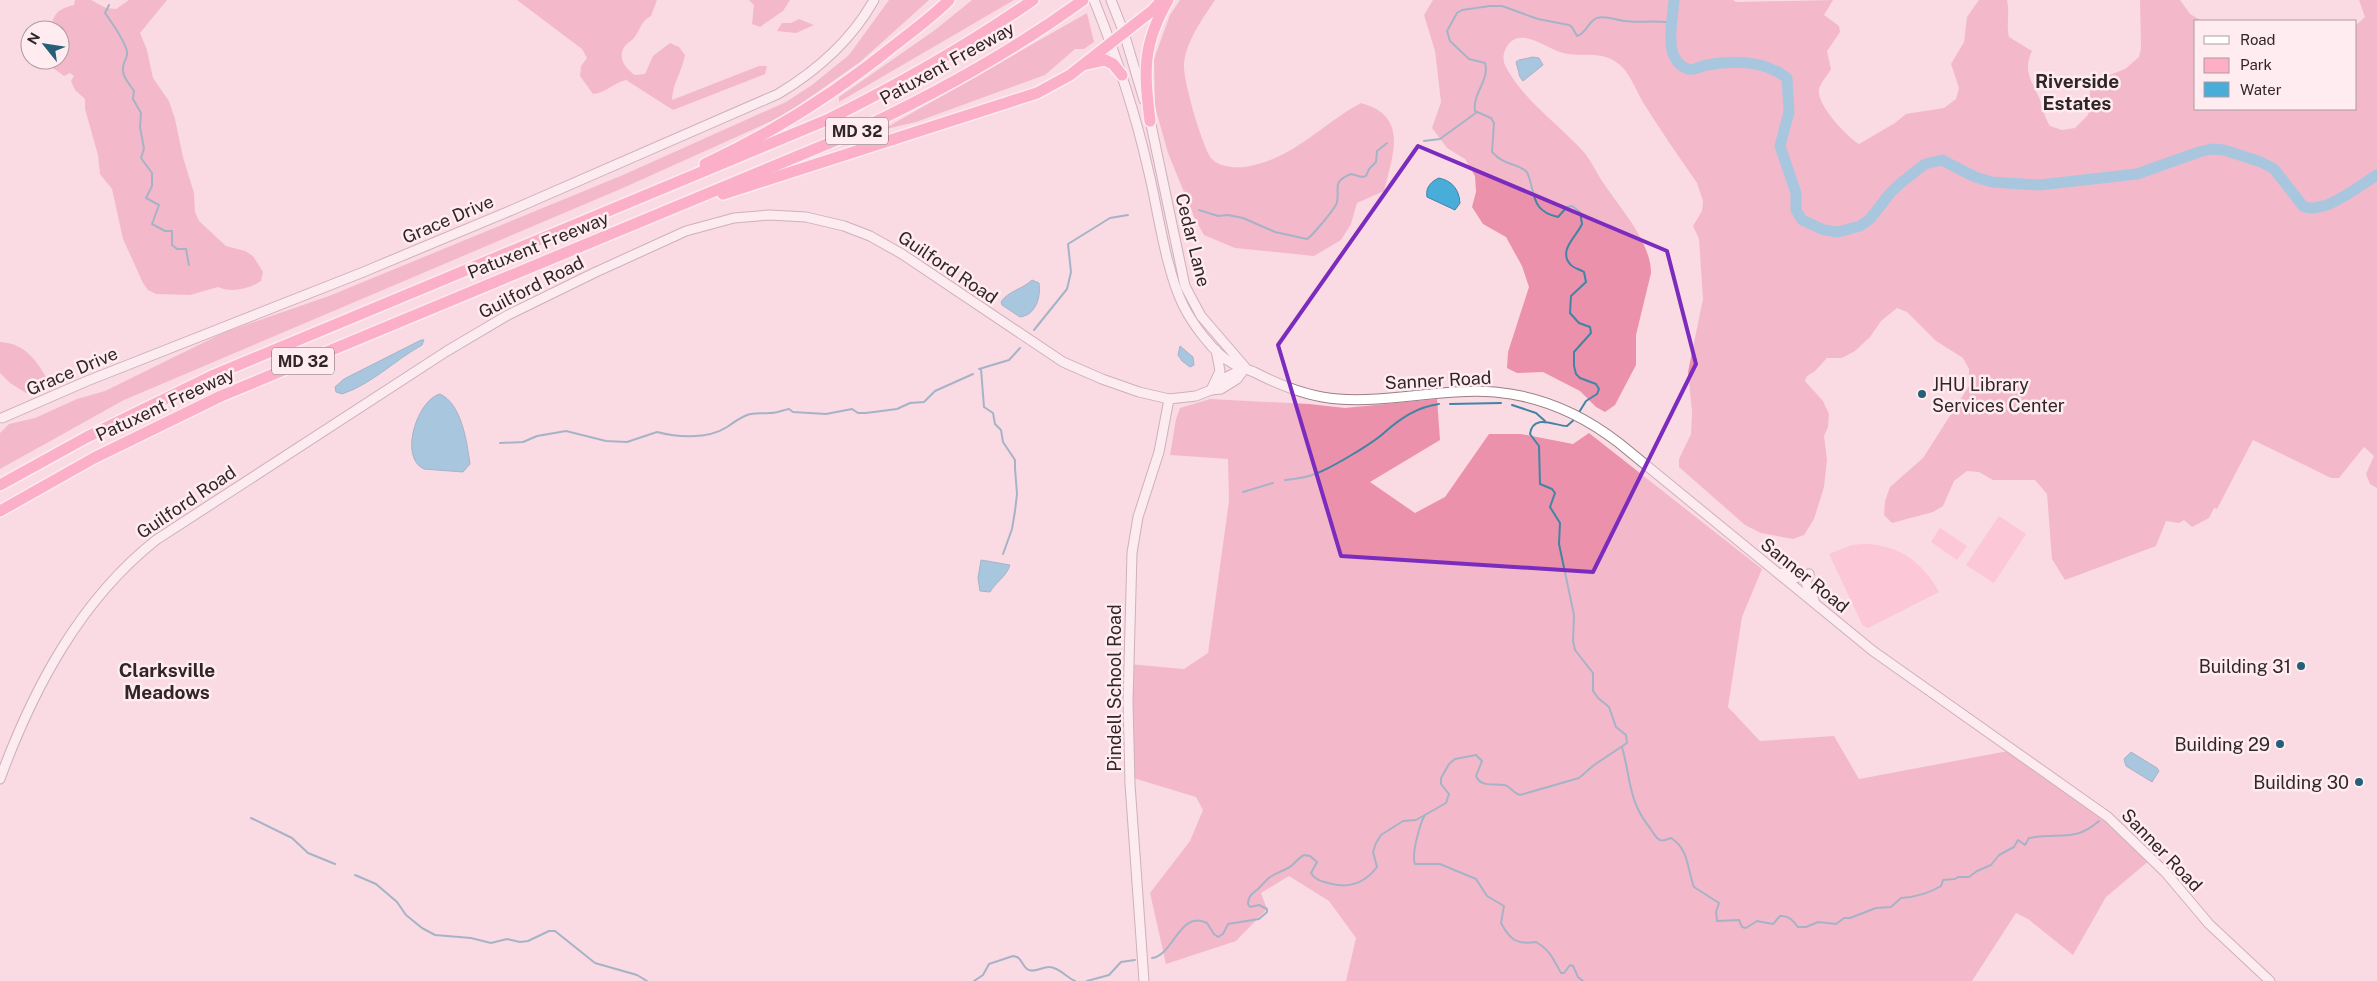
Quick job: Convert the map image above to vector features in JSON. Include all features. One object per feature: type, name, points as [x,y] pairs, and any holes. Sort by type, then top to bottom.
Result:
[{"type":"highway","points":[[939,10],[949,0]]},
{"type":"highway","points":[[500,256],[706,163],[770,131],[845,84],[954,0]]},
{"type":"highway","name":"Patuxent Freeway","points":[[0,485],[136,412],[214,375],[829,119],[917,74],[968,44],[1034,0]]},
{"type":"highway","name":"Patuxent Freeway","points":[[0,510],[94,458],[221,396],[839,140],[906,108],[975,71],[1083,0]]},
{"type":"highway","points":[[616,232],[671,215],[729,193],[1022,99],[1054,85],[1083,65],[1162,0]]},
{"type":"highway","points":[[1150,121],[1146,82],[1147,53],[1152,31],[1168,0]]},
{"type":"highway","points":[[1083,65],[1105,60],[1113,64],[1122,75]]},
{"type":"main road","name":"Grace Drive","points":[[1,420],[87,381],[361,273],[478,224],[778,94],[807,76],[841,47],[874,0]]},
{"type":"main road","name":"Cedar Lane","points":[[1094,0],[1111,43],[1138,124],[1175,284],[1192,321],[1216,350],[1231,363],[1245,368]]},
{"type":"main road","name":"Cedar Lane","points":[[1111,0],[1124,33],[1150,121],[1185,286],[1201,316],[1245,368]]},
{"type":"main road","name":"Guilford Road","points":[[0,779],[27,710],[66,643],[105,588],[127,564],[156,540],[440,356],[508,315],[596,272],[701,226],[734,218],[769,215],[806,217],[857,231],[902,254],[1063,362],[1118,385],[1169,399],[1196,396],[1213,386],[1221,389],[1230,384],[1245,368]]},
{"type":"main road","points":[[1213,386],[1219,376],[1220,366],[1216,350]]},
{"type":"main road","name":"Sanner Road","points":[[1245,368],[1280,385],[1307,394],[1336,399],[1368,400],[1463,392],[1488,392],[1525,396],[1584,419],[1614,439],[1892,666],[2108,817],[2166,873],[2209,924],[2270,981]]},
{"type":"main road","name":"Pindell School Road","points":[[1144,981],[1130,784],[1128,701],[1132,553],[1138,518],[1159,452],[1169,399]]},
{"type":"main road","points":[[1772,568],[1795,578],[1809,574],[1807,588],[1819,607]]},
{"type":"highlighted area","points":[[1418,146],[1667,251],[1696,364],[1593,572],[1341,556],[1278,345]]},
{"type":"green space","points":[[1999,516],[2026,534],[1994,583],[1966,565]]},
{"type":"green space","points":[[1940,528],[1967,546],[1957,560],[1931,542]]},
{"type":"green space","points":[[1864,544],[1889,548],[1909,557],[1925,572],[1939,592],[1868,628],[1863,626],[1829,554],[1852,545]]},
{"type":"shaded area","points":[[75,0],[91,0],[106,8],[116,9],[129,0],[167,0],[140,33],[147,50],[153,78],[169,101],[175,119],[183,157],[194,193],[195,212],[199,221],[226,246],[245,251],[253,256],[263,272],[261,281],[240,289],[229,290],[218,287],[190,295],[156,294],[148,290],[143,283],[123,239],[112,189],[100,174],[98,155],[85,109],[85,99],[75,90],[71,81],[74,76],[70,73],[64,76],[56,70],[70,70],[70,20],[53,20],[61,10],[74,5]]},
{"type":"shaded area","points":[[517,0],[657,0],[651,16],[643,23],[634,39],[624,47],[622,61],[627,69],[635,75],[645,74],[653,56],[670,43],[679,47],[685,55],[672,100],[759,66],[767,66],[765,74],[673,110],[626,80],[602,92],[593,94],[580,76],[581,66],[587,58],[582,49]]},
{"type":"shaded area","points":[[749,0],[790,0],[783,11],[760,27],[752,24],[754,5]]},
{"type":"shaded area","points":[[889,0],[929,0],[860,62],[785,115],[623,188],[124,400],[0,469],[0,433],[9,424],[35,418],[77,399],[105,391],[225,332],[329,296],[623,175],[786,102],[812,85],[849,55]]},
{"type":"shaded area","points":[[972,0],[1014,0],[839,102],[839,97],[935,30]]},
{"type":"shaded area","points":[[1180,0],[1215,0],[1191,40],[1184,65],[1190,99],[1199,129],[1208,153],[1215,162],[1227,166],[1245,167],[1278,157],[1361,103],[1376,109],[1386,117],[1392,127],[1394,138],[1391,163],[1384,191],[1357,203],[1351,224],[1341,240],[1314,256],[1235,248],[1204,235],[1195,219],[1168,153],[1155,107],[1154,59],[1170,15]]},
{"type":"shaded area","points":[[1433,0],[1733,0],[1736,2],[1833,0],[1824,15],[1839,26],[1840,32],[1827,51],[1831,69],[1820,86],[1819,95],[1833,120],[1847,135],[1859,144],[1895,123],[1906,114],[1944,108],[1956,99],[1959,88],[1951,64],[1964,42],[1967,17],[1979,0],[2007,0],[2009,37],[2032,51],[2028,65],[2030,77],[2050,126],[2062,130],[2075,128],[2088,115],[2090,91],[2097,80],[2125,69],[2139,57],[2141,48],[2140,0],[2180,0],[2190,14],[2200,20],[2194,20],[2194,110],[2357,110],[2357,24],[2365,17],[2359,0],[2377,0],[2377,488],[2370,484],[2366,474],[2374,456],[2364,447],[2339,478],[2331,478],[2253,440],[2217,509],[2214,508],[2209,518],[2192,527],[2184,520],[2179,523],[2166,521],[2156,546],[2065,580],[2052,559],[2047,494],[2035,480],[1993,480],[1979,472],[1967,471],[1954,481],[1943,506],[1933,512],[1892,523],[1884,515],[1885,501],[1890,487],[1923,458],[1969,386],[1969,369],[1963,358],[1936,341],[1907,312],[1897,308],[1881,321],[1870,337],[1855,351],[1842,358],[1827,358],[1815,371],[1807,376],[1805,381],[1823,401],[1829,414],[1828,427],[1824,436],[1827,460],[1824,487],[1814,519],[1804,535],[1793,539],[1761,533],[1745,525],[1679,467],[1679,459],[1691,434],[1692,412],[1688,372],[1703,299],[1699,239],[1693,226],[1702,211],[1703,201],[1697,183],[1650,114],[1627,73],[1620,65],[1606,57],[1563,53],[1525,38],[1511,41],[1504,53],[1504,62],[1507,69],[1523,92],[1587,156],[1633,225],[1646,249],[1650,261],[1651,273],[1636,335],[1636,365],[1615,405],[1605,412],[1596,407],[1580,391],[1543,372],[1517,373],[1507,368],[1508,352],[1529,287],[1522,266],[1506,237],[1483,224],[1472,207],[1476,192],[1475,176],[1465,159],[1447,148],[1432,128],[1441,102],[1435,51],[1424,15]]},
{"type":"shaded area","points":[[1087,13],[1094,42],[1084,49],[1075,49],[1045,75],[916,122],[882,130]]},
{"type":"shaded area","points":[[799,19],[814,25],[796,33],[777,31],[782,23],[791,23]]},
{"type":"shaded area","points":[[0,342],[9,343],[29,354],[48,381],[26,393],[10,383],[0,373]]},
{"type":"shaded area","points":[[1210,399],[1309,404],[1345,408],[1437,399],[1440,440],[1370,482],[1415,513],[1445,497],[1489,434],[1521,434],[1573,444],[1589,433],[1762,569],[1742,617],[1728,707],[1760,741],[1834,736],[1859,779],[2008,751],[2114,826],[2150,860],[2106,897],[2073,955],[2028,919],[2016,913],[1972,981],[1346,981],[1356,938],[1329,901],[1289,876],[1261,893],[1267,909],[1236,941],[1166,964],[1150,893],[1190,841],[1203,810],[1196,797],[1130,777],[1129,664],[1184,669],[1208,653],[1229,501],[1228,459],[1170,455],[1176,419],[1180,408]]},
{"type":"water","points":[[1533,57],[1539,58],[1543,65],[1523,81],[1516,62]]},
{"type":"water","points":[[1439,178],[1448,181],[1456,190],[1460,203],[1455,210],[1427,197],[1427,190],[1430,185]]},
{"type":"water","points":[[1032,280],[1039,283],[1039,294],[1034,309],[1030,313],[1020,317],[1002,305],[1001,302],[1004,298]]},
{"type":"water","points":[[424,340],[422,345],[373,378],[353,390],[342,394],[336,392],[335,387],[344,379]]},
{"type":"water","points":[[1180,346],[1193,357],[1194,365],[1190,367],[1182,361],[1178,355]]},
{"type":"water","points":[[440,394],[454,406],[462,425],[470,464],[463,472],[424,469],[416,463],[412,453],[414,429],[418,417],[432,398]]},
{"type":"water","points":[[981,560],[1010,565],[1006,573],[990,592],[980,591],[978,578]]},
{"type":"water","points":[[2131,752],[2157,768],[2159,771],[2152,782],[2126,766],[2124,759]]},
{"type":"waterway","points":[[1674,0],[1671,46],[1673,55],[1681,65],[1688,69],[1693,69],[1718,63],[1749,63],[1769,68],[1787,78],[1789,112],[1780,146],[1796,193],[1796,210],[1802,220],[1824,230],[1838,232],[1860,226],[1870,219],[1891,192],[1902,182],[1925,164],[1942,160],[1975,177],[1992,182],[2039,185],[2137,174],[2199,152],[2211,149],[2224,150],[2261,162],[2274,169],[2303,206],[2311,208],[2320,207],[2341,198],[2377,175]]},
{"type":"waterway","points":[[109,5],[105,13],[118,31],[127,51],[123,71],[134,91],[133,99],[141,113],[140,127],[144,149],[141,158],[152,173],[152,186],[146,198],[159,205],[152,224],[165,231],[172,231],[172,245],[177,249],[186,249],[189,265]]},
{"type":"waterway","points":[[1578,414],[1586,401],[1597,394],[1599,389],[1596,384],[1580,378],[1576,374],[1574,366],[1574,352],[1591,333],[1590,327],[1579,323],[1570,313],[1571,296],[1586,282],[1584,272],[1571,265],[1566,254],[1567,248],[1582,224],[1580,212],[1572,206],[1567,207],[1558,217],[1543,210],[1535,200],[1527,172],[1502,160],[1492,152],[1494,123],[1491,118],[1475,111],[1476,99],[1485,75],[1485,63],[1469,59],[1450,41],[1447,31],[1457,13],[1462,10],[1490,6],[1502,6],[1538,19],[1569,25],[1577,36],[1591,22],[1600,17],[1630,22],[1671,23]]},
{"type":"waterway","points":[[1424,141],[1440,139],[1477,112]]},
{"type":"waterway","points":[[1199,210],[1218,216],[1228,215],[1243,218],[1275,232],[1307,239],[1336,205],[1338,186],[1341,180],[1351,174],[1362,177],[1366,176],[1369,169],[1376,162],[1377,151],[1387,143]]},
{"type":"waterway","points":[[1034,330],[1067,289],[1071,272],[1068,244],[1110,218],[1128,215]]},
{"type":"waterway","points":[[979,369],[1009,360],[1020,348]]},
{"type":"waterway","points":[[981,369],[984,407],[993,413],[995,424],[1001,430],[1003,442],[1015,460],[1017,494],[1015,511],[1012,529],[1003,554]]},
{"type":"waterway","points":[[500,443],[523,442],[537,436],[566,431],[606,441],[627,442],[657,432],[682,436],[701,436],[719,431],[747,415],[775,413],[789,409],[793,412],[826,414],[852,409],[858,413],[897,409],[910,403],[924,402],[935,391],[973,374]]},
{"type":"waterway","points":[[1450,404],[1501,403]]},
{"type":"waterway","points":[[1285,480],[1300,478],[1322,471],[1361,449],[1410,414],[1431,405],[1439,404]]},
{"type":"waterway","points":[[1512,405],[1536,413],[1545,421]]},
{"type":"waterway","points":[[1152,958],[1166,950],[1183,927],[1190,922],[1198,920],[1207,923],[1218,937],[1223,934],[1228,924],[1259,919],[1267,912],[1267,909],[1259,905],[1250,907],[1248,904],[1250,897],[1270,877],[1290,867],[1304,855],[1310,856],[1317,862],[1311,873],[1321,881],[1335,885],[1349,885],[1367,878],[1377,867],[1373,852],[1381,835],[1403,821],[1416,820],[1446,803],[1449,794],[1441,784],[1441,778],[1449,764],[1455,759],[1476,755],[1482,761],[1476,776],[1478,780],[1484,784],[1506,786],[1520,795],[1579,778],[1594,765],[1627,743],[1626,735],[1616,727],[1609,707],[1593,691],[1593,673],[1575,650],[1573,641],[1574,615],[1559,544],[1560,523],[1550,507],[1555,493],[1552,489],[1540,484],[1539,446],[1530,434],[1535,424],[1540,422],[1567,426],[1576,418]]},
{"type":"waterway","points":[[1243,492],[1273,483]]},
{"type":"waterway","points":[[1622,747],[1634,799],[1654,835],[1661,841],[1671,838],[1681,848],[1687,860],[1694,887],[1719,903],[1716,912],[1717,921],[1739,920],[1742,927],[1746,928],[1757,921],[1773,924],[1780,916],[1788,917],[1798,927],[1806,927],[1818,922],[1836,924],[1844,918],[1850,918],[1876,908],[1891,907],[1901,898],[1917,896],[1931,891],[1941,886],[1943,880],[1969,877],[1991,865],[1999,855],[2014,847],[2018,840],[2025,845],[2029,838],[2066,836],[2082,832],[2099,821]]},
{"type":"waterway","points":[[1425,815],[1415,847],[1415,864],[1440,864],[1476,879],[1487,896],[1504,906],[1501,923],[1511,937],[1519,942],[1536,942],[1541,945],[1554,959],[1561,973],[1564,973],[1570,965],[1573,966],[1578,977],[1583,981]]},
{"type":"waterway","points":[[251,818],[292,838],[308,853],[335,864]]},
{"type":"waterway","points":[[355,875],[376,884],[397,902],[406,915],[422,928],[435,935],[471,938],[491,943],[507,939],[520,942],[528,941],[549,931],[555,931],[595,963],[637,975],[647,981]]},
{"type":"waterway","points":[[974,981],[983,975],[989,964],[1013,956],[1018,958],[1027,969],[1054,968],[1075,981]]},
{"type":"waterway","points":[[1087,981],[1109,975],[1121,962],[1135,960]]},
{"type":"place","name":"JHU Library Services Center","points":[[1922,394]]},
{"type":"place","name":"Building 31","points":[[2301,666]]},
{"type":"place","name":"Building 29","points":[[2280,744]]},
{"type":"place","name":"Building 30","points":[[2359,782]]},
{"type":"district","name":"Riverside Estates","points":[[2077,92]]},
{"type":"district","name":"Clarksville Meadows","points":[[167,681]]}]
